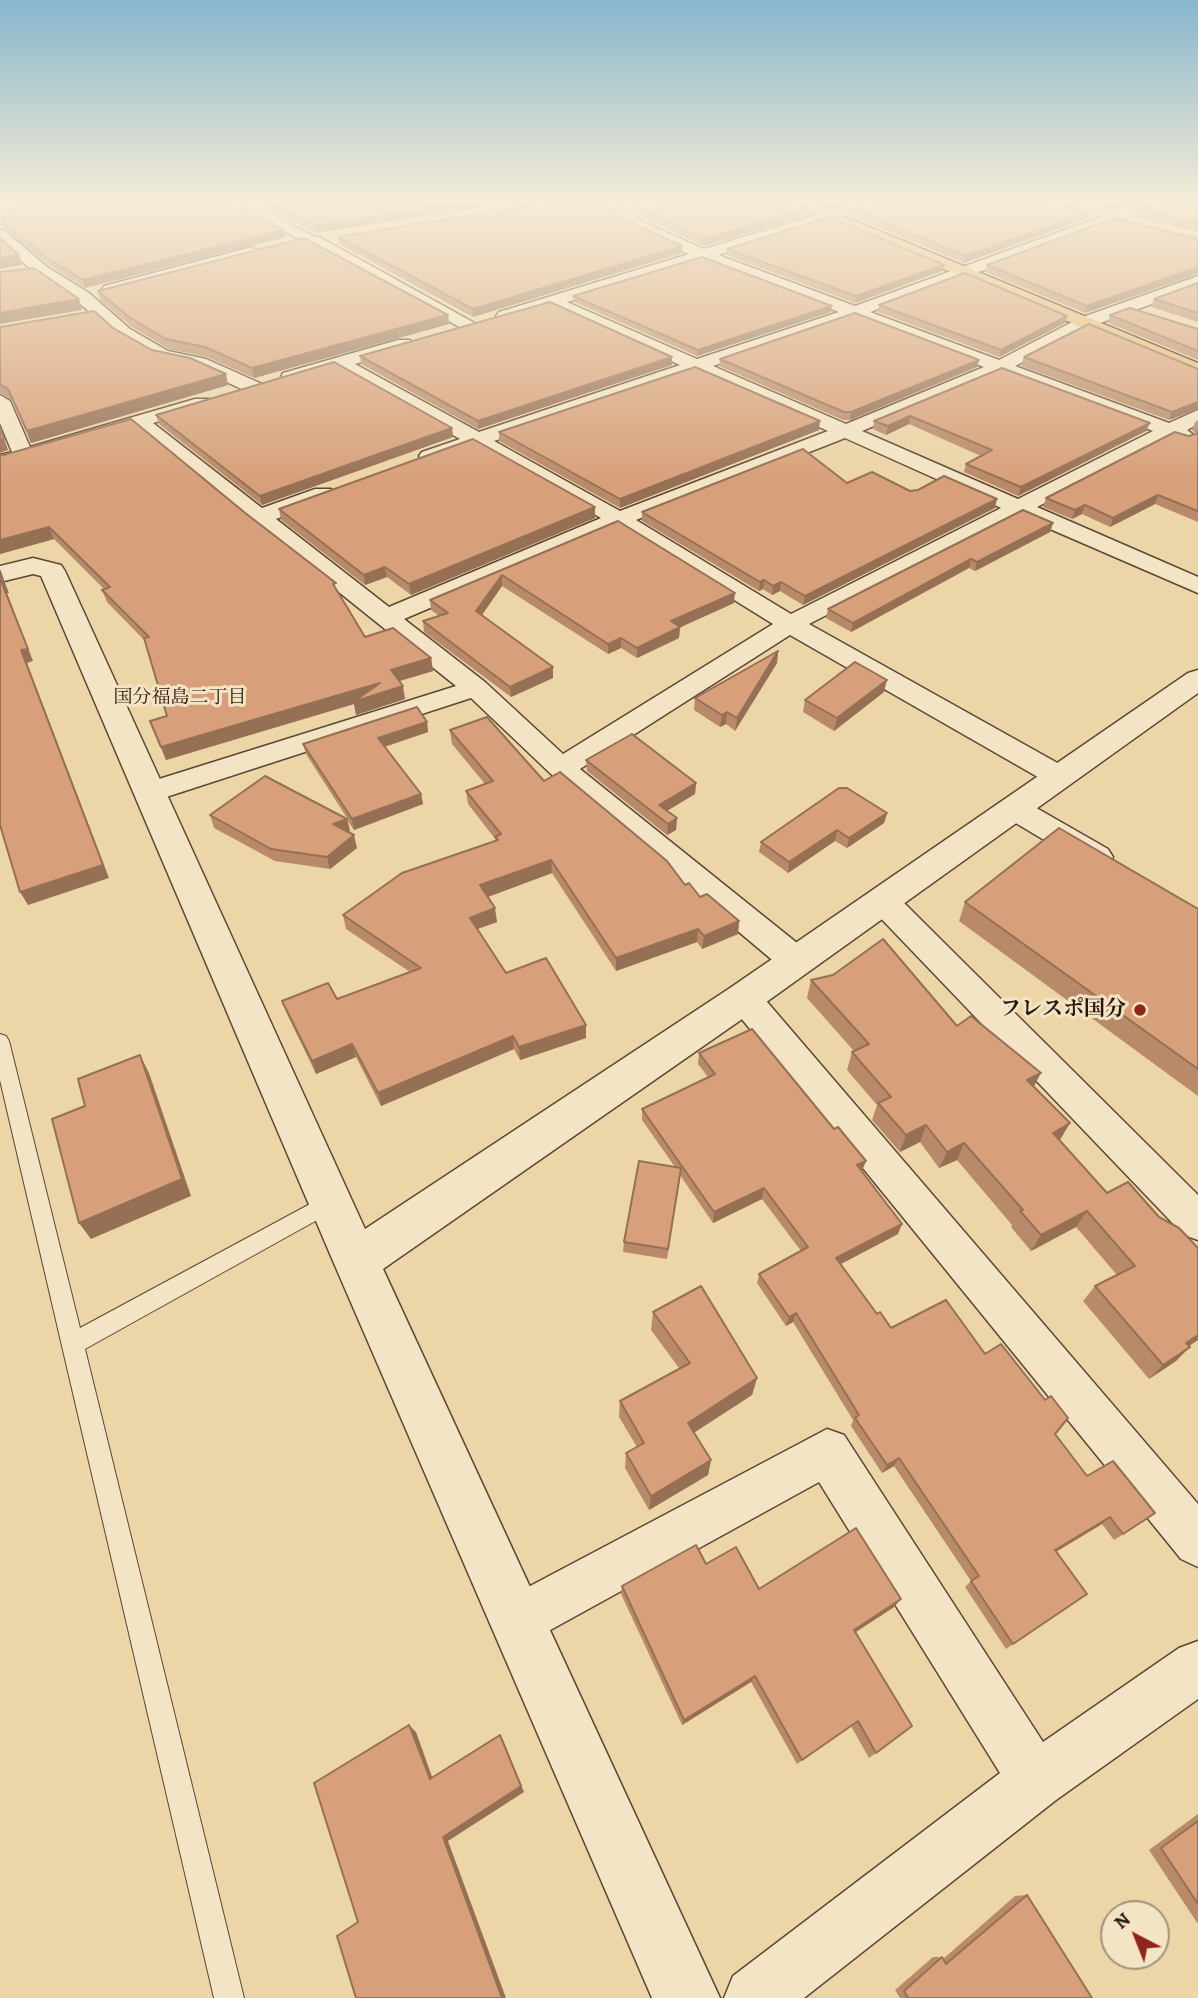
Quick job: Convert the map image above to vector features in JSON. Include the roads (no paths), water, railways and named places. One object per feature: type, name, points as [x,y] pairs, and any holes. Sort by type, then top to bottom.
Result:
[{"type":"main road","points":[[1020,295],[1198,370]]},
{"type":"street","points":[[80,295],[99,314],[163,355],[200,363],[267,384]]},
{"type":"street","points":[[83,297],[89,295]]},
{"type":"street","points":[[413,295],[471,327]]},
{"type":"street","points":[[444,334],[574,295]]},
{"type":"street","points":[[810,295],[1198,440]]},
{"type":"street","points":[[410,463],[899,295]]},
{"type":"street","points":[[385,618],[619,519],[843,432],[1001,366],[1086,322],[1159,295]]},
{"type":"street","points":[[552,302],[1198,586]]},
{"type":"street","points":[[1126,307],[1150,315]]},
{"type":"street","points":[[75,318],[99,314]]},
{"type":"street","points":[[0,462],[23,453],[418,341]]},
{"type":"street","points":[[338,362],[473,440],[619,519],[790,624],[1060,777]]},
{"type":"street","points":[[0,402],[23,453]]},
{"type":"street","points":[[561,768],[790,624],[1198,416]]},
{"type":"street","points":[[139,422],[257,518],[476,688],[561,768],[795,960]]},
{"type":"street","points":[[257,518],[346,486]]},
{"type":"street","points":[[0,574],[33,566],[52,571],[330,1203],[686,1998]]},
{"type":"street","points":[[356,1261],[744,998],[1198,680]]},
{"type":"street","points":[[149,792],[476,688]]},
{"type":"street","points":[[1015,809],[1118,869]]},
{"type":"street","points":[[882,900],[1198,1222]]},
{"type":"street","points":[[744,998],[1198,1542]]},
{"type":"street","points":[[516,1621],[827,1452],[1036,1780]]},
{"type":"street","points":[[755,1998],[1036,1780],[1198,1667]]},
{"type":"lane","points":[[0,1041],[229,1998]]},
{"type":"lane","points":[[74,1343],[330,1203]]},
{"type":"place","name":"フレスポ国分","points":[[1140,1010]]},
{"type":"district","name":"国分福島二丁目","points":[[180,698]]}]
